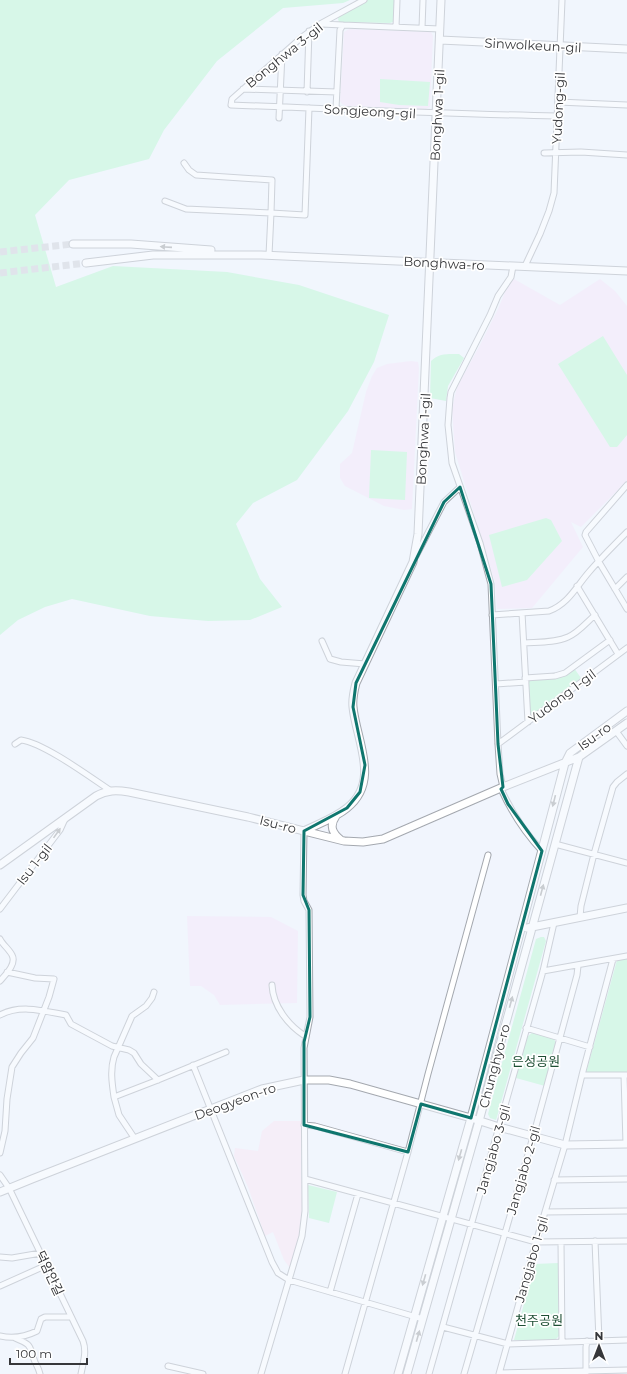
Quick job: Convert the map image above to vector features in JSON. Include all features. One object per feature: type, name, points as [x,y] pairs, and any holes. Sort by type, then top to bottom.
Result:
[{"type":"main road","name":"Bonghwa 1-gil","points":[[304,831],[336,816],[348,808],[360,792],[365,774],[365,759],[353,707],[353,692],[413,562],[418,534],[428,339],[442,0]]},
{"type":"main road","name":"Sinwolkeun-gil","points":[[440,40],[560,47],[627,49]]},
{"type":"main road","name":"Bonghwa-ro","points":[[73,244],[150,245],[261,255]]},
{"type":"main road","name":"Bonghwa-ro","points":[[86,263],[172,254],[269,255],[627,271]]},
{"type":"main road","name":"Isu-ro","points":[[565,763],[570,753],[627,711]]},
{"type":"main road","name":"Isu-ro","points":[[0,865],[96,796],[111,791],[128,792],[248,817],[341,840],[358,842],[383,839],[579,757],[627,722]]},
{"type":"main road","name":"Chunghyo-ro","points":[[407,1374],[479,1121],[579,757]]},
{"type":"main road","name":"Chunghyo-ro","points":[[398,1374],[471,1118],[565,763]]},
{"type":"main road","points":[[548,770],[555,771],[559,782]]},
{"type":"main road","points":[[336,816],[332,821],[332,828],[334,834],[341,840]]},
{"type":"main road","points":[[522,928],[531,928],[627,908]]},
{"type":"main road","name":"Deogyeon-ro","points":[[0,1192],[262,1089],[304,1080],[328,1080],[350,1084],[471,1118],[499,1128],[565,1145],[626,1144]]},
{"type":"street","name":"Bonghwa 3-gil","points":[[231,105],[232,99],[310,31],[364,0]]},
{"type":"street","points":[[396,27],[397,0]]},
{"type":"street","points":[[422,28],[423,0]]},
{"type":"street","name":"Yudong-gil","points":[[525,266],[544,223],[554,193],[562,0]]},
{"type":"street","points":[[320,24],[440,29]]},
{"type":"street","points":[[336,108],[340,30],[344,26]]},
{"type":"street","points":[[308,92],[310,31]]},
{"type":"street","points":[[279,118],[282,54]]},
{"type":"street","points":[[243,89],[337,92]]},
{"type":"street","points":[[558,102],[627,105]]},
{"type":"street","name":"Songjeong-gil","points":[[231,105],[336,108],[437,114],[557,116]]},
{"type":"street","points":[[165,201],[186,209],[305,215],[309,108]]},
{"type":"street","points":[[544,153],[556,152],[627,155]]},
{"type":"street","points":[[184,163],[189,170],[196,175],[272,180],[269,255]]},
{"type":"street","points":[[513,266],[511,277],[498,296],[451,392],[448,418],[452,463],[480,543],[491,584],[498,744],[502,788],[508,804],[534,842],[542,850]]},
{"type":"street","points":[[627,484],[585,535],[627,609]]},
{"type":"street","points":[[413,562],[444,502],[460,486]]},
{"type":"street","points":[[492,615],[549,611],[557,608],[569,597],[627,532]]},
{"type":"street","points":[[615,589],[627,577]]},
{"type":"street","points":[[578,586],[618,654]]},
{"type":"street","points":[[522,613],[528,722]]},
{"type":"street","points":[[524,643],[559,640],[568,637],[578,631],[595,615]]},
{"type":"street","points":[[496,684],[555,676],[565,673],[610,640]]},
{"type":"street","points":[[322,641],[330,659],[341,662],[365,664]]},
{"type":"street","name":"Yudong 1-gil","points":[[498,744],[627,648]]},
{"type":"street","points":[[616,731],[627,746]]},
{"type":"street","points":[[15,744],[21,740],[33,744],[74,766],[111,791]]},
{"type":"street","points":[[580,917],[581,906],[594,854],[613,788],[617,782],[627,774]]},
{"type":"street","name":"Isu 1-gil","points":[[0,909],[60,830],[65,818]]},
{"type":"street","points":[[261,1374],[302,1236],[305,1211],[305,1036],[309,1026],[310,1017],[309,910],[304,901],[303,895],[304,831]]},
{"type":"street","points":[[555,844],[627,863]]},
{"type":"street","points":[[344,1374],[394,1204],[488,855]]},
{"type":"street","name":"Jangjabo 3-gil","points":[[429,1374],[543,972],[554,923]]},
{"type":"street","points":[[0,939],[13,959],[13,964],[0,981]]},
{"type":"street","points":[[543,972],[627,956]]},
{"type":"street","points":[[613,959],[582,1075],[626,1075],[626,1144]]},
{"type":"street","name":"Jangjabo 2-gil","points":[[464,1374],[533,1137],[577,975],[578,966]]},
{"type":"street","points":[[0,1153],[5,1131],[7,1099],[12,1067],[33,1038],[49,997],[54,979],[35,978],[7,972]]},
{"type":"street","points":[[272,985],[279,1009],[290,1024],[305,1036]]},
{"type":"street","points":[[135,1139],[119,1115],[114,1097],[111,1070],[112,1063],[132,1016],[146,1006],[152,998],[154,992]]},
{"type":"street","points":[[0,1015],[15,1010],[30,1008],[66,1016],[71,1024],[112,1046],[129,1050],[134,1053],[141,1064],[158,1080]]},
{"type":"street","points":[[526,1028],[590,1047]]},
{"type":"street","points":[[114,1097],[226,1052]]},
{"type":"street","points":[[193,1065],[212,1109],[272,1262],[278,1273],[289,1280],[423,1319]]},
{"type":"street","name":"Jangjabo 1-gil","points":[[500,1373],[536,1242],[565,1145],[582,1075]]},
{"type":"street","points":[[304,1125],[315,1126],[408,1152]]},
{"type":"street","name":"덕암안길","points":[[0,1175],[9,1188],[85,1346],[85,1355],[81,1374]]},
{"type":"street","points":[[305,1179],[536,1242],[627,1241]]},
{"type":"street","points":[[554,1180],[627,1179]]},
{"type":"street","points":[[330,1292],[358,1194]]},
{"type":"street","points":[[545,1212],[627,1211]]},
{"type":"street","points":[[561,1242],[562,1342]]},
{"type":"street","points":[[595,1242],[599,1340]]},
{"type":"street","points":[[0,1257],[12,1258],[41,1253]]},
{"type":"street","points":[[0,1286],[47,1265]]},
{"type":"street","points":[[0,1336],[8,1338],[22,1337],[37,1331],[41,1319],[71,1317]]},
{"type":"street","points":[[443,1327],[508,1344],[627,1340]]},
{"type":"street","points":[[14,1337],[29,1344],[40,1374]]},
{"type":"street","points":[[586,1372],[587,1341]]},
{"type":"street","points":[[168,1366],[204,1374]]},
{"type":"street","points":[[500,1373],[627,1370]]},
{"type":"highlighted area","points":[[460,487],[491,584],[498,744],[503,787],[501,789],[508,804],[542,851],[471,1118],[421,1104],[408,1152],[304,1125],[304,1042],[310,1017],[309,910],[303,895],[304,831],[347,808],[360,792],[365,765],[353,707],[356,683],[444,502]]},
{"type":"shaded area","points":[[349,29],[431,32],[433,36],[430,107],[426,109],[346,106],[342,104],[340,101],[344,32]]},
{"type":"shaded area","points":[[514,279],[560,305],[600,279],[615,291],[627,306],[627,481],[581,527],[571,522],[583,547],[532,608],[497,609],[495,582],[455,452],[452,409],[457,387],[498,309],[508,285]]},
{"type":"shaded area","points":[[411,361],[418,362],[419,368],[412,509],[404,510],[384,506],[345,486],[340,478],[340,464],[352,453],[366,392],[372,376],[377,368],[387,364]]},
{"type":"shaded area","points":[[187,916],[271,917],[298,931],[297,1003],[220,1005],[214,995],[201,986],[190,986]]},
{"type":"shaded area","points":[[274,1121],[301,1121],[301,1174],[303,1202],[302,1227],[290,1268],[284,1260],[273,1232],[265,1236],[248,1187],[234,1156],[235,1148],[258,1151],[262,1131]]},
{"type":"green space","points":[[0,0],[350,0],[343,3],[283,8],[217,61],[164,130],[149,159],[69,180],[35,215],[56,287],[113,266],[227,272],[299,285],[389,315],[374,362],[348,411],[297,480],[253,503],[236,524],[260,579],[282,607],[250,620],[208,621],[150,616],[72,599],[45,607],[18,620],[0,635]]},
{"type":"green space","points":[[365,0],[395,0],[393,22],[339,22],[339,16]]},
{"type":"green space","points":[[380,79],[430,82],[428,106],[399,105],[380,102]]},
{"type":"green space","points":[[603,336],[627,375],[627,435],[617,447],[610,447],[558,364]]},
{"type":"green space","points":[[459,354],[464,358],[448,386],[446,401],[430,398],[431,361],[440,355]]},
{"type":"green space","points":[[371,450],[407,452],[405,500],[369,498]]},
{"type":"green space","points":[[546,518],[551,520],[562,541],[527,580],[502,587],[489,535]]},
{"type":"green space","points":[[574,668],[581,678],[533,714],[528,713],[527,681],[557,677]]},
{"type":"green space","points":[[544,937],[546,941],[496,1120],[490,1118],[488,1114],[536,939]]},
{"type":"green space","points":[[627,958],[627,1073],[586,1073],[617,960]]},
{"type":"green space","name":"은성공원","points":[[533,1032],[554,1038],[556,1045],[545,1086],[516,1078],[527,1037]]},
{"type":"green space","points":[[308,1185],[337,1192],[329,1223],[309,1218]]},
{"type":"green space","name":"천주공원","points":[[558,1263],[559,1336],[555,1340],[514,1340],[535,1264]]},
{"type":"tunnel","points":[[0,252],[73,244]]},
{"type":"tunnel","points":[[0,273],[86,263]]}]
